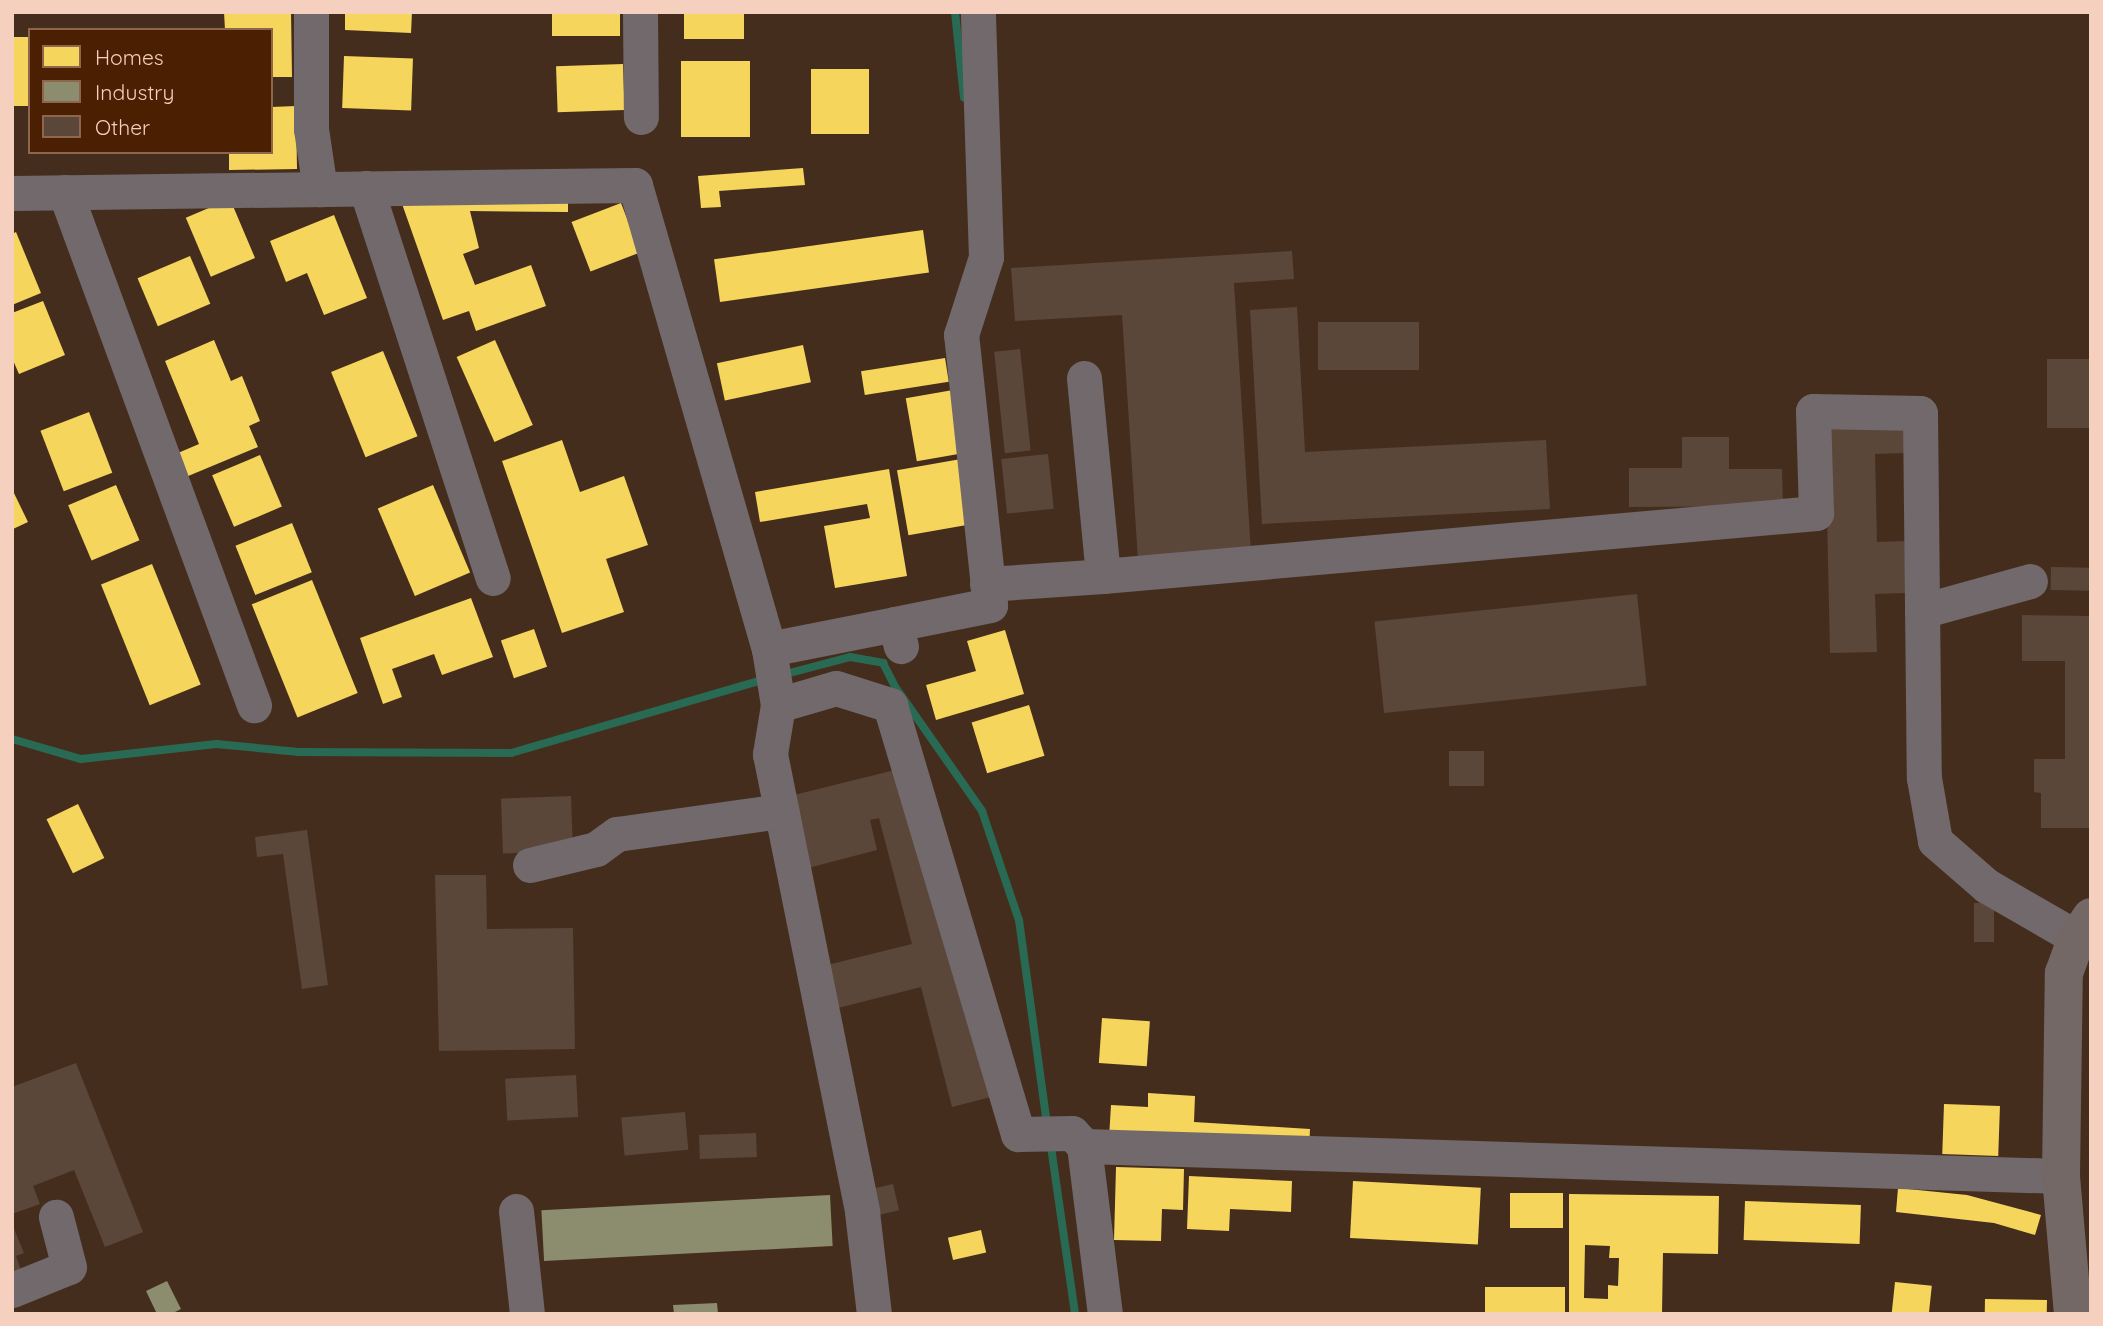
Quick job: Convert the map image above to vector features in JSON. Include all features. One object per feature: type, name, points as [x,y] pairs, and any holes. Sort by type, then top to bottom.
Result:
[{"type":"main road","points":[[2073,1314],[2060,1176],[2064,973],[2084,927]]},
{"type":"street","points":[[311,12],[311,129],[320,189]]},
{"type":"street","points":[[640,12],[641,117]]},
{"type":"street","points":[[769,649],[898,635],[990,605],[961,335],[986,257],[978,12]]},
{"type":"street","points":[[12,194],[635,185],[769,649],[778,705],[770,754],[862,1212],[874,1314]]},
{"type":"street","points":[[366,188],[493,578]]},
{"type":"street","points":[[65,192],[254,705]]},
{"type":"street","points":[[1084,378],[1103,576]]},
{"type":"street","points":[[987,583],[1103,576],[1816,513],[1813,411],[1920,413],[1924,778],[1935,841],[1987,886],[2084,927]]},
{"type":"street","points":[[1922,611],[2030,581]]},
{"type":"street","points":[[778,705],[836,688],[890,705],[1018,1134],[1072,1133],[1084,1146],[1104,1314]]},
{"type":"street","points":[[530,865],[596,849],[617,834],[782,811]]},
{"type":"street","points":[[1084,1146],[2060,1176]]},
{"type":"street","points":[[516,1211],[527,1314]]},
{"type":"street","points":[[12,1290],[69,1267],[56,1217]]},
{"type":"building: Homes","points":[[224,12],[291,12],[292,77],[273,77],[273,28],[225,28]]},
{"type":"building: Homes","points":[[345,12],[412,12],[411,33],[345,30]]},
{"type":"building: Homes","points":[[552,12],[620,12],[620,36],[552,36]]},
{"type":"building: Homes","points":[[684,12],[744,12],[744,39],[684,39]]},
{"type":"building: Homes","points":[[12,37],[28,37],[28,106],[12,106]]},
{"type":"building: Homes","points":[[344,56],[413,58],[411,110],[342,108]]},
{"type":"building: Homes","points":[[681,61],[750,61],[750,137],[681,137]]},
{"type":"building: Homes","points":[[623,64],[625,110],[558,112],[556,66]]},
{"type":"building: Homes","points":[[811,69],[869,69],[869,134],[811,134]]},
{"type":"building: Homes","points":[[296,106],[297,169],[229,170],[229,154],[273,154],[273,107]]},
{"type":"building: Homes","points":[[803,168],[805,185],[719,191],[721,207],[701,208],[698,176]]},
{"type":"building: Homes","points":[[568,196],[568,212],[470,211],[479,248],[463,254],[475,285],[531,265],[546,306],[476,331],[469,311],[443,320],[401,201]]},
{"type":"building: Homes","points":[[230,199],[255,258],[211,277],[186,218]]},
{"type":"building: Homes","points":[[621,203],[640,252],[591,271],[572,222]]},
{"type":"building: Homes","points":[[334,215],[367,298],[324,315],[307,273],[286,282],[270,241]]},
{"type":"building: Homes","points":[[923,230],[929,273],[720,302],[714,259]]},
{"type":"building: Homes","points":[[16,232],[41,293],[12,305],[12,234]]},
{"type":"building: Homes","points":[[190,256],[210,304],[158,326],[138,278]]},
{"type":"building: Homes","points":[[43,301],[65,355],[19,374],[12,358],[12,313]]},
{"type":"building: Homes","points":[[214,340],[231,381],[242,376],[260,421],[249,426],[258,447],[181,479],[171,456],[199,444],[165,361]]},
{"type":"building: Homes","points":[[495,340],[533,425],[494,442],[457,357]]},
{"type":"building: Homes","points":[[803,345],[811,382],[725,400],[717,363]]},
{"type":"building: Homes","points":[[383,351],[417,436],[366,457],[331,372]]},
{"type":"building: Homes","points":[[945,358],[949,382],[865,395],[861,371]]},
{"type":"building: Homes","points":[[953,390],[964,453],[917,461],[906,398]]},
{"type":"building: Homes","points":[[89,412],[112,473],[64,491],[40,431]]},
{"type":"building: Homes","points":[[562,440],[580,492],[624,476],[648,545],[606,559],[624,612],[562,633],[502,461]]},
{"type":"building: Homes","points":[[260,455],[282,507],[234,527],[212,475]]},
{"type":"building: Homes","points":[[961,459],[972,524],[908,535],[897,470]]},
{"type":"building: Homes","points":[[889,469],[907,576],[835,588],[824,526],[870,518],[867,504],[760,522],[755,492]]},
{"type":"building: Homes","points":[[116,485],[139,540],[92,561],[68,505]]},
{"type":"building: Homes","points":[[433,485],[470,572],[415,596],[378,508]]},
{"type":"building: Homes","points":[[12,489],[28,522],[13,529],[12,527]]},
{"type":"building: Homes","points":[[292,523],[312,572],[255,595],[235,546]]},
{"type":"building: Homes","points":[[152,564],[201,685],[150,705],[101,585]]},
{"type":"building: Homes","points":[[312,580],[358,693],[297,717],[252,604]]},
{"type":"building: Homes","points":[[471,598],[493,657],[442,675],[434,654],[392,669],[402,697],[383,704],[360,638]]},
{"type":"building: Homes","points":[[534,629],[547,667],[514,678],[501,640]]},
{"type":"building: Homes","points":[[1005,630],[1024,694],[936,720],[926,685],[976,671],[967,641]]},
{"type":"building: Homes","points":[[1029,705],[1044,756],[987,773],[972,723]]},
{"type":"building: Homes","points":[[78,804],[104,858],[73,873],[47,819]]},
{"type":"building: Homes","points":[[1102,1018],[1150,1021],[1147,1066],[1099,1063]]},
{"type":"building: Homes","points":[[1148,1093],[1195,1096],[1194,1122],[1310,1129],[1309,1150],[1109,1138],[1111,1105],[1148,1107]]},
{"type":"building: Homes","points":[[1944,1104],[2000,1106],[1998,1156],[1942,1154]]},
{"type":"building: Homes","points":[[1116,1167],[1184,1169],[1183,1210],[1162,1209],[1161,1241],[1114,1240]]},
{"type":"building: Homes","points":[[1189,1176],[1292,1181],[1291,1212],[1230,1209],[1229,1231],[1187,1229]]},
{"type":"building: Homes","points":[[1353,1181],[1481,1188],[1478,1245],[1350,1238]]},
{"type":"building: Homes","points":[[1898,1188],[1967,1195],[2041,1215],[2035,1235],[1994,1223],[1896,1212]]},
{"type":"building: Homes","points":[[1510,1193],[1563,1193],[1563,1228],[1510,1228]]},
{"type":"building: Homes","points":[[1569,1194],[1719,1196],[1718,1254],[1663,1253],[1662,1314],[1569,1314]],"holes":[[[1585,1245],[1610,1246],[1609,1258],[1619,1258],[1618,1286],[1608,1285],[1608,1299],[1584,1298]]]},
{"type":"building: Homes","points":[[1745,1201],[1861,1205],[1860,1244],[1744,1240]]},
{"type":"building: Homes","points":[[981,1230],[986,1252],[953,1260],[948,1238]]},
{"type":"building: Homes","points":[[1895,1282],[1932,1286],[1929,1314],[1892,1314]]},
{"type":"building: Homes","points":[[1485,1287],[1565,1287],[1565,1314],[1485,1314]]},
{"type":"building: Homes","points":[[1985,1299],[2047,1300],[2047,1314],[1985,1314]]},
{"type":"building: Industry","points":[[830,1195],[833,1246],[544,1261],[541,1210]]},
{"type":"building: Industry","points":[[167,1281],[181,1309],[171,1314],[157,1314],[146,1291]]},
{"type":"building: Industry","points":[[717,1303],[718,1314],[674,1314],[673,1305]]},
{"type":"building: Other","points":[[1292,251],[1294,279],[1234,283],[1251,553],[1138,560],[1122,315],[1015,321],[1011,268]]},
{"type":"building: Other","points":[[1297,307],[1305,452],[1546,440],[1550,509],[1262,524],[1250,310]]},
{"type":"building: Other","points":[[1318,322],[1419,322],[1419,370],[1318,370]]},
{"type":"building: Other","points":[[1020,349],[1031,450],[1005,453],[994,352]]},
{"type":"building: Other","points":[[2047,359],[2091,359],[2091,428],[2047,428]]},
{"type":"building: Other","points":[[1904,422],[1905,453],[1875,454],[1877,542],[1905,541],[1906,593],[1875,594],[1877,652],[1830,653],[1825,424]]},
{"type":"building: Other","points":[[1682,437],[1729,437],[1729,469],[1782,469],[1783,506],[1629,507],[1629,468],[1682,468]]},
{"type":"building: Other","points":[[1048,454],[1054,509],[1007,514],[1001,459]]},
{"type":"building: Other","points":[[2051,567],[2091,568],[2091,591],[2051,590]]},
{"type":"building: Other","points":[[1637,594],[1647,685],[1384,713],[1374,622]]},
{"type":"building: Other","points":[[2022,615],[2091,616],[2091,828],[2041,828],[2041,793],[2034,792],[2034,759],[2065,759],[2065,661],[2022,661]]},
{"type":"building: Other","points":[[1449,751],[1484,751],[1484,786],[1449,786]]},
{"type":"building: Other","points":[[907,767],[991,1097],[952,1107],[921,987],[826,1011],[815,968],[912,944],[879,818],[870,820],[877,850],[808,868],[790,796]]},
{"type":"building: Other","points":[[571,796],[573,851],[503,853],[501,798]]},
{"type":"building: Other","points":[[307,830],[328,985],[302,989],[283,854],[257,857],[255,837]]},
{"type":"building: Other","points":[[435,875],[486,875],[487,929],[573,928],[575,1049],[439,1051]]},
{"type":"building: Other","points":[[1974,903],[1994,903],[1994,942],[1974,942]]},
{"type":"building: Other","points":[[76,1063],[143,1232],[105,1247],[74,1170],[33,1186],[40,1204],[12,1214],[12,1087]]},
{"type":"building: Other","points":[[576,1075],[578,1117],[507,1121],[505,1079]]},
{"type":"building: Other","points":[[685,1112],[688,1150],[625,1155],[621,1118]]},
{"type":"building: Other","points":[[756,1133],[757,1157],[700,1159],[699,1135]]},
{"type":"building: Other","points":[[893,1184],[899,1210],[880,1215],[874,1188]]},
{"type":"building: Other","points":[[12,1224],[24,1253],[16,1256],[22,1273],[12,1277]]},
{"type":"waterway","points":[[955,12],[964,98]]},
{"type":"waterway","points":[[782,675],[850,657],[883,663],[896,688],[982,811],[1019,920],[1047,1124]]},
{"type":"waterway","points":[[12,739],[81,759],[216,744],[299,752],[511,753],[766,679]]},
{"type":"waterway","points":[[1050,1140],[1075,1314]]}]
